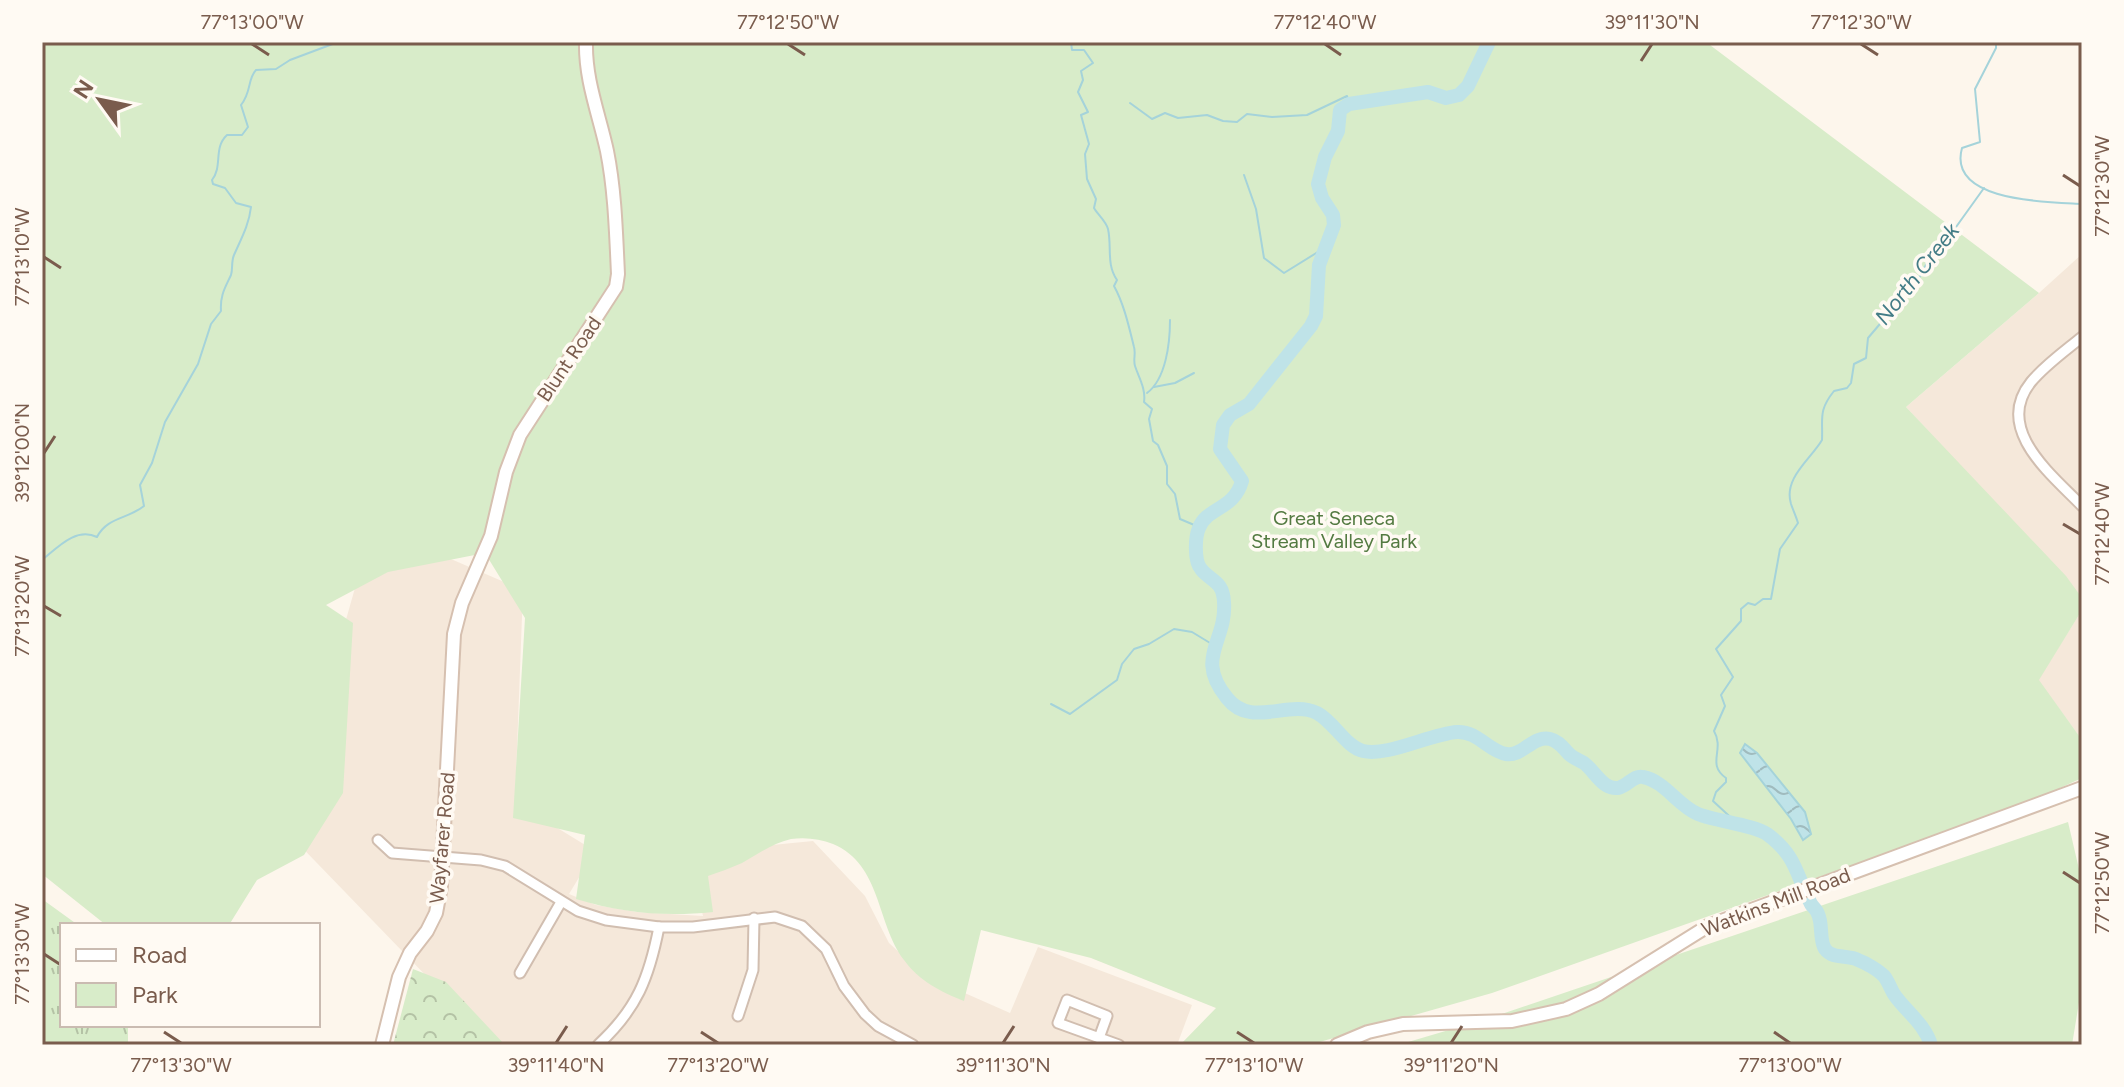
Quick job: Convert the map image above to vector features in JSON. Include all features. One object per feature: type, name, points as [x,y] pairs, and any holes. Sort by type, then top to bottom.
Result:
[{"type":"street","name":"Blunt Road","points":[[452,667],[458,614],[491,536],[512,455],[534,412],[616,287],[618,274],[611,180],[606,145],[589,85],[586,42]]},
{"type":"street","points":[[2082,337],[2033,380],[2020,403],[2018,420],[2022,435],[2035,457],[2082,506]]},
{"type":"street","name":"Wayfarer Road","points":[[382,1045],[399,977],[410,953],[436,913],[443,857],[452,667]]},
{"type":"street","name":"Watkins Mill Road","points":[[1337,1045],[1368,1032],[1403,1024],[1512,1021],[1549,1015],[1599,994],[1688,937],[1735,915],[2082,788]]},
{"type":"street","points":[[378,840],[392,853],[481,860],[505,866],[561,902],[606,920],[659,927],[693,927],[775,917],[802,926],[826,949],[844,986],[865,1014],[878,1026],[913,1045]]},
{"type":"street","points":[[520,973],[561,902]]},
{"type":"street","points":[[738,1016],[753,970],[754,918]]},
{"type":"street","points":[[598,1045],[617,1027],[639,996],[651,967],[659,927]]},
{"type":"street","points":[[1099,1038],[1107,1016],[1067,1000],[1058,1023],[1099,1038],[1119,1045]]},
{"type":"shaded area","points":[[2082,254],[2082,598],[1906,407]]},
{"type":"shaded area","points":[[437,553],[523,590],[515,802],[595,851],[569,894],[596,905],[637,912],[703,916],[689,853],[813,841],[865,896],[889,943],[924,975],[1010,1013],[1038,947],[1192,1005],[1177,1045],[493,1045],[286,831],[355,588],[368,577]]},
{"type":"shaded area","points":[[2082,610],[2082,740],[2038,680]]},
{"type":"green space","name":"Great Seneca Stream Valley Park","points":[[42,42],[1706,42],[2039,293],[1906,407],[2066,576],[2082,598],[2082,610],[2039,680],[2082,740],[2082,778],[2060,788],[2061,791],[1492,993],[1309,1045],[1180,1045],[1216,1008],[1091,958],[981,930],[964,1001],[924,980],[904,960],[888,929],[870,880],[849,853],[833,844],[813,839],[784,841],[742,863],[708,876],[713,912],[644,913],[576,899],[585,835],[513,818],[525,618],[485,553],[388,572],[326,605],[353,623],[343,793],[304,855],[257,880],[230,923],[103,923],[42,874]]},
{"type":"green space","points":[[2068,822],[2082,882],[2082,984],[2072,1045],[1398,1045],[1493,1017]]},
{"type":"green space","points":[[42,899],[75,923],[60,923],[60,1027],[128,1027],[128,1045],[42,1045]]},
{"type":"green space","points":[[413,969],[446,982],[505,1045],[393,1045]]},
{"type":"water","points":[[1745,744],[1757,753],[1805,812],[1811,834],[1803,840],[1791,819],[1740,753]]},
{"type":"waterway","points":[[42,560],[75,536],[97,537],[112,522],[144,506],[140,485],[152,463],[165,422],[198,364],[211,324],[221,311],[233,258],[250,214],[251,207],[236,203],[225,188],[213,184],[220,146],[227,135],[242,135],[248,127],[241,105],[256,70],[276,69],[290,60],[338,42]]},
{"type":"waterway","points":[[1071,42],[1072,50],[1084,50],[1093,63],[1081,71],[1083,80],[1078,92],[1088,112],[1081,115],[1089,144],[1085,154],[1087,179],[1096,199],[1094,208],[1108,229],[1110,262],[1117,280],[1114,286],[1135,349],[1134,364],[1143,388],[1144,402],[1152,409],[1149,419],[1153,441],[1158,445],[1167,466],[1167,484],[1175,494],[1180,519],[1199,527]]},
{"type":"waterway","points":[[1489,42],[1468,86],[1459,95],[1446,98],[1428,92],[1349,104],[1340,110],[1338,131],[1325,157],[1318,184],[1322,198],[1333,215],[1334,225],[1319,265],[1316,316],[1249,404],[1230,415],[1223,425],[1220,449],[1242,481],[1233,498],[1208,516],[1198,532],[1197,560],[1205,573],[1219,585],[1224,602],[1224,616],[1212,660],[1218,684],[1227,698],[1247,711],[1258,713],[1294,709],[1317,713],[1351,745],[1363,751],[1384,751],[1457,732],[1471,735],[1506,754],[1517,752],[1538,740],[1550,739],[1612,788],[1622,787],[1638,777],[1651,779],[1698,814],[1767,834],[1795,866],[1817,913],[1825,949],[1832,955],[1861,961],[1886,978],[1896,997],[1925,1031],[1931,1045]]},
{"type":"waterway","name":"North Creek","points":[[1996,42],[1996,48],[1975,89],[1980,142],[1962,148],[1961,166],[1970,179],[1984,189],[2003,196],[2082,204]]},
{"type":"waterway","points":[[1130,103],[1152,119],[1165,113],[1178,118],[1207,115],[1237,122],[1247,114],[1272,117],[1307,115],[1347,96],[1349,104]]},
{"type":"waterway","points":[[1244,175],[1256,209],[1264,258],[1284,273],[1326,247]]},
{"type":"waterway","name":"North Creek","points":[[1740,826],[1713,801],[1716,792],[1726,782],[1717,767],[1718,744],[1714,731],[1725,706],[1721,695],[1733,677],[1716,649],[1741,621],[1741,609],[1748,603],[1755,605],[1763,599],[1771,599],[1780,549],[1798,523],[1791,504],[1791,486],[1799,469],[1822,440],[1822,415],[1829,398],[1834,391],[1847,388],[1851,383],[1854,364],[1866,358],[1868,338],[1919,278],[1936,246],[1951,234],[1984,188]]},
{"type":"waterway","points":[[1147,393],[1163,370],[1170,320]]},
{"type":"waterway","points":[[1154,387],[1175,383],[1194,373]]},
{"type":"waterway","points":[[1051,704],[1070,714],[1117,680],[1122,664],[1134,649],[1174,629],[1192,632],[1215,646]]}]
